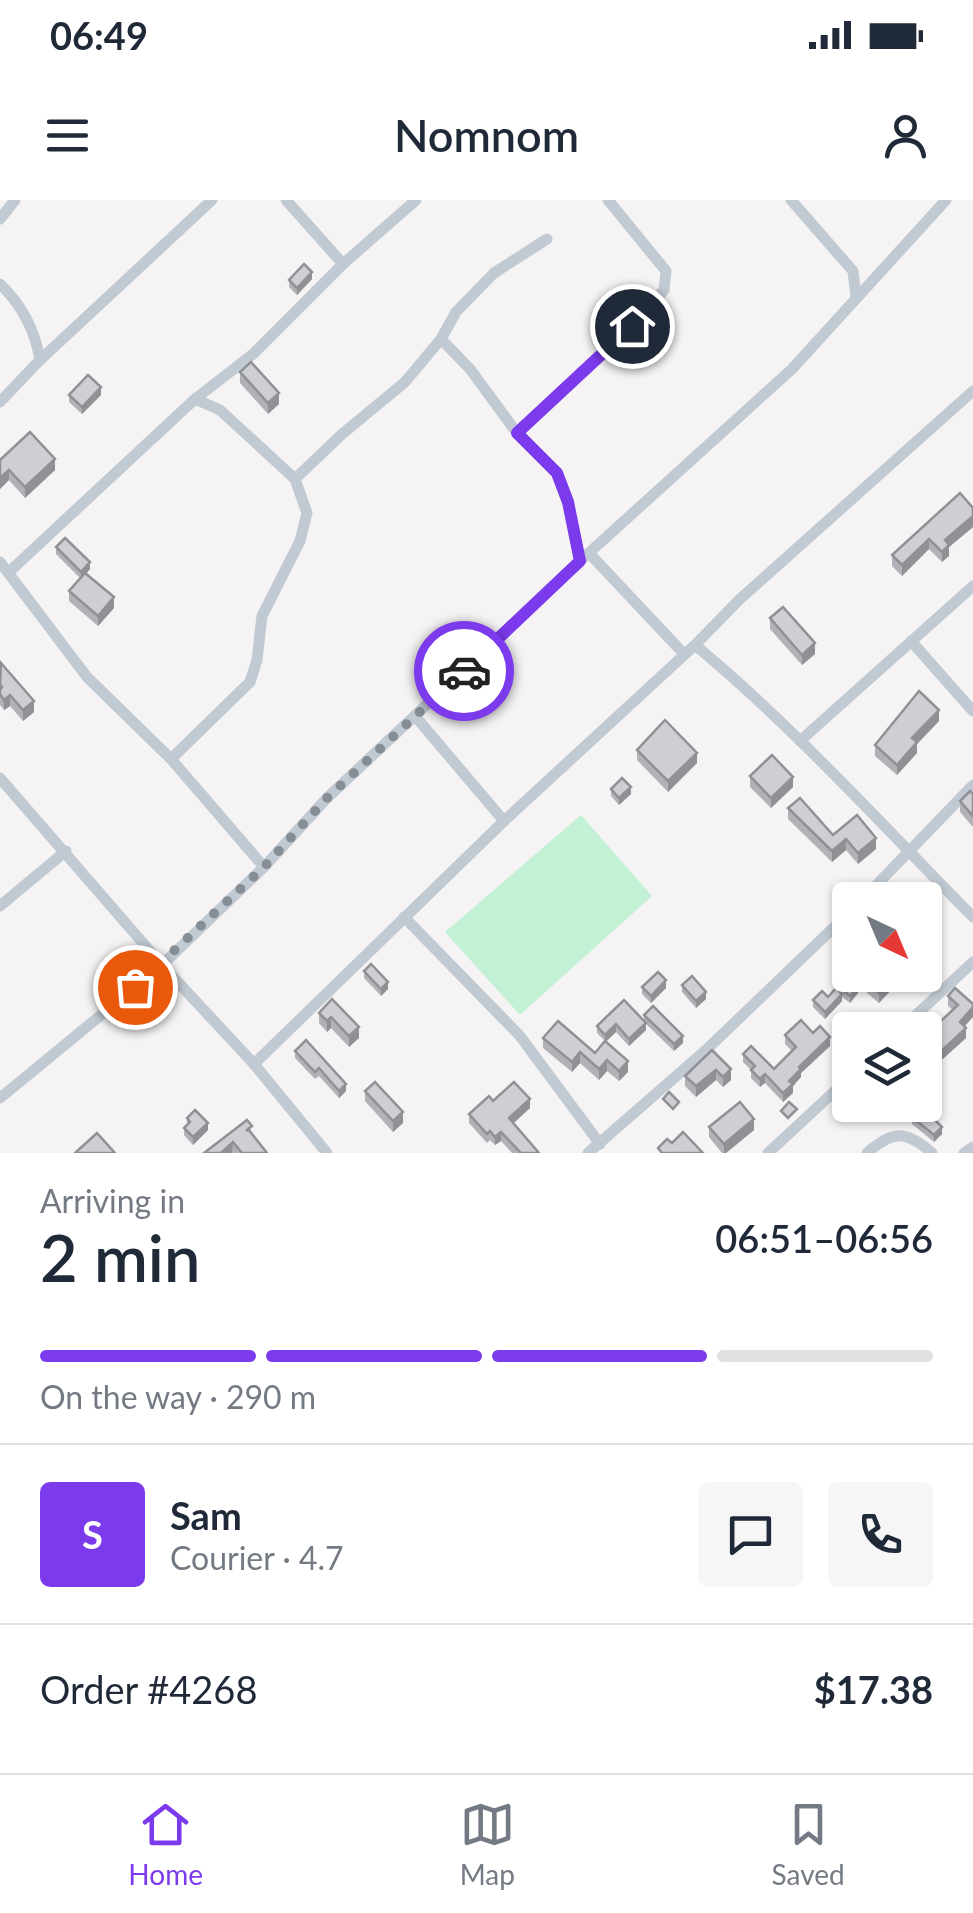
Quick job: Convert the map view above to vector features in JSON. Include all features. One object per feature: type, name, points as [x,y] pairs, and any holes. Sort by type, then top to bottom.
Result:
[{"type":"street","points":[[0,219],[15,200]]},
{"type":"street","points":[[0,402],[212,200]]},
{"type":"street","points":[[286,200],[343,264]]},
{"type":"street","points":[[10,572],[416,200]]},
{"type":"street","points":[[517,433],[632,326],[664,290],[666,272],[608,200]]},
{"type":"street","points":[[791,200],[853,271],[856,298]]},
{"type":"street","points":[[0,1098],[162,964],[264,867],[327,798],[792,369],[946,200]]},
{"type":"street","points":[[295,480],[341,435],[406,382],[456,312],[494,273],[547,238]]},
{"type":"street","points":[[0,284],[16,299],[28,321],[40,360]]},
{"type":"street","points":[[440,339],[470,370],[517,433],[557,473],[585,557],[684,654]]},
{"type":"street","points":[[254,1064],[504,820],[696,645],[740,599],[973,392]]},
{"type":"street","points":[[172,759],[250,682],[262,616],[300,541],[307,514],[295,480],[220,410],[194,400]]},
{"type":"street","points":[[0,562],[86,678],[172,759],[264,867]]},
{"type":"street","points":[[800,741],[973,586]]},
{"type":"street","points":[[912,641],[973,711]]},
{"type":"street","points":[[696,645],[800,741],[973,917]]},
{"type":"street","points":[[415,716],[504,820]]},
{"type":"street","points":[[0,778],[254,1064],[326,1153]]},
{"type":"street","points":[[880,882],[973,785]]},
{"type":"street","points":[[0,906],[66,851]]},
{"type":"street","points":[[404,917],[520,1036],[600,1144]]},
{"type":"street","points":[[588,1153],[705,1052],[832,929]]},
{"type":"street","points":[[919,1012],[973,962]]},
{"type":"street","points":[[768,1153],[832,1094]]},
{"type":"street","points":[[868,1153],[884,1138],[900,1134],[918,1140],[932,1153]]},
{"type":"street","points":[[964,1153],[973,1148]]},
{"type":"green space","points":[[581,815],[652,896],[520,1015],[445,932]]},
{"type":"building","points":[[304,264],[312,272],[297,288],[289,280]]},
{"type":"building","points":[[251,362],[279,393],[268,403],[240,372]]},
{"type":"building","points":[[88,375],[101,387],[82,407],[69,395]]},
{"type":"building","points":[[30,432],[55,459],[25,487],[9,470],[0,478],[0,460]]},
{"type":"building","points":[[960,493],[973,508],[973,516],[945,540],[949,545],[942,552],[929,539],[902,565],[892,555]]},
{"type":"building","points":[[65,538],[90,562],[81,572],[56,547]]},
{"type":"building","points":[[85,573],[114,597],[98,616],[69,591]]},
{"type":"building","points":[[783,607],[815,643],[802,655],[770,618]]},
{"type":"building","points":[[1,663],[34,701],[23,710],[10,695],[4,700],[0,694]]},
{"type":"building","points":[[919,691],[939,710],[912,738],[917,742],[897,765],[875,745]]},
{"type":"building","points":[[665,720],[697,753],[668,781],[637,750]]},
{"type":"building","points":[[772,755],[793,777],[771,798],[750,776]]},
{"type":"building","points":[[622,778],[631,787],[619,798],[611,789]]},
{"type":"building","points":[[970,791],[973,794],[973,816],[960,801]]},
{"type":"building","points":[[800,798],[833,835],[857,815],[876,838],[858,853],[846,839],[832,851],[788,808]]},
{"type":"building","points":[[371,964],[388,982],[381,989],[364,971]]},
{"type":"building","points":[[658,972],[666,980],[651,996],[642,987]]},
{"type":"building","points":[[692,976],[706,992],[696,1001],[682,985]]},
{"type":"building","points":[[955,988],[973,1007],[960,1022],[966,1028],[942,1050],[942,1020],[958,1005],[948,996]]},
{"type":"building","points":[[822,991],[828,997],[832,992],[842,994],[825,1012],[813,1000]]},
{"type":"building","points":[[332,999],[359,1027],[349,1036],[331,1017],[327,1021],[319,1013]]},
{"type":"building","points":[[624,1000],[646,1023],[629,1039],[616,1024],[605,1035],[597,1026]]},
{"type":"building","points":[[653,1006],[683,1036],[674,1044],[644,1015]]},
{"type":"building","points":[[801,1020],[813,1033],[820,1026],[830,1037],[799,1067],[789,1081],[793,1084],[783,1093],[765,1074],[760,1079],[751,1070],[755,1066],[743,1054],[751,1046],[774,1069],[796,1047],[785,1035]]},
{"type":"building","points":[[558,1021],[595,1053],[605,1041],[628,1061],[619,1071],[607,1060],[599,1069],[580,1052],[572,1062],[543,1038]]},
{"type":"building","points":[[306,1040],[346,1084],[339,1091],[319,1068],[315,1072],[295,1051]]},
{"type":"building","points":[[712,1050],[731,1069],[723,1077],[716,1070],[696,1086],[685,1076]]},
{"type":"building","points":[[375,1082],[403,1112],[393,1121],[365,1091]]},
{"type":"building","points":[[514,1082],[530,1099],[509,1118],[539,1153],[521,1153],[501,1132],[495,1137],[490,1131],[487,1134],[469,1114],[489,1096],[493,1101]]},
{"type":"building","points":[[669,1092],[679,1102],[673,1109],[663,1099]]},
{"type":"building","points":[[740,1102],[754,1119],[724,1144],[709,1127]]},
{"type":"building","points":[[789,1102],[797,1109],[788,1118],[781,1111]]},
{"type":"building","points":[[195,1110],[208,1123],[193,1137],[184,1128]]},
{"type":"building","points":[[247,1120],[252,1126],[248,1129],[267,1153],[242,1153],[233,1142],[221,1153],[204,1153]]},
{"type":"building","points":[[918,1122],[937,1122],[942,1127],[934,1135]]},
{"type":"building","points":[[683,1132],[703,1153],[662,1153],[658,1148],[667,1139],[672,1143]]},
{"type":"building","points":[[97,1133],[115,1153],[75,1153]]},
{"type":"way so far","points":[[135,987],[264,867],[327,798],[464,671]]},
{"type":"route","points":[[464,671],[580,561],[568,502],[557,473],[517,433],[632,326]]}]
